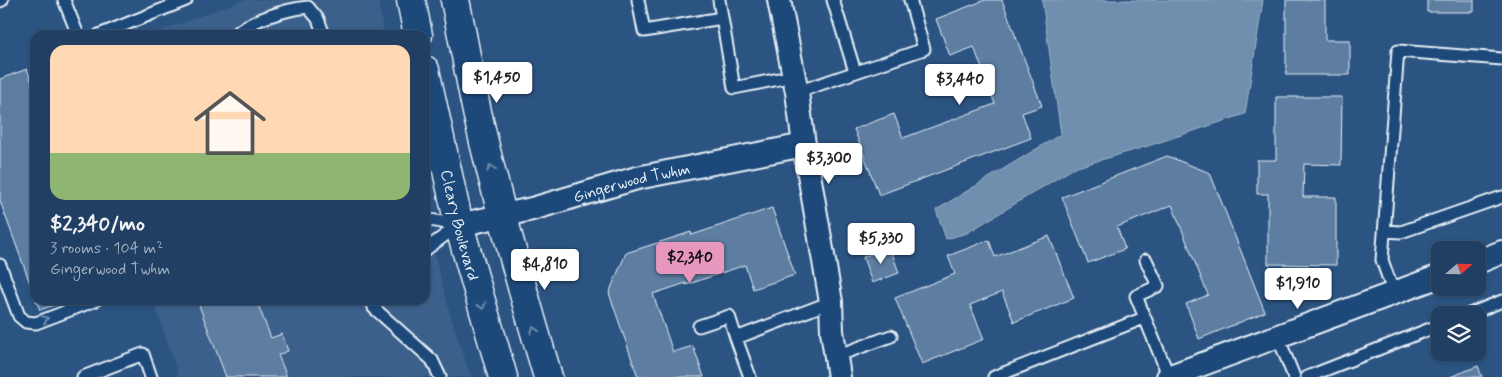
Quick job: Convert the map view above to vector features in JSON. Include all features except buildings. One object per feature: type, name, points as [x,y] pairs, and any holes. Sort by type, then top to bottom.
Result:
[{"type":"street","points":[[411,0],[417,30]]},
{"type":"street","points":[[455,0],[477,111],[502,216],[548,377]]},
{"type":"street","points":[[779,0],[795,84],[831,302],[832,331],[838,367]]},
{"type":"street","name":"Cleary Boulevard","points":[[430,93],[459,225],[503,377]]},
{"type":"street","name":"Gingerwood Twhm","points":[[459,225],[532,209],[637,178],[804,145]]},
{"type":"street","points":[[1486,259],[1502,252]]},
{"type":"street","points":[[1169,377],[1431,280]]},
{"type":"lane","points":[[64,0],[76,30]]},
{"type":"lane","points":[[111,30],[186,0]]},
{"type":"lane","points":[[638,0],[644,31],[722,18]]},
{"type":"lane","points":[[719,0],[734,88],[795,84],[854,72],[924,49],[910,0]]},
{"type":"lane","points":[[833,0],[854,72]]},
{"type":"lane","points":[[240,30],[292,8],[308,6],[318,19],[322,30]]},
{"type":"lane","points":[[1394,294],[1382,260],[1398,50],[1502,59]]},
{"type":"lane","points":[[1385,231],[1401,232],[1502,197]]},
{"type":"lane","points":[[430,220],[459,225]]},
{"type":"lane","points":[[430,246],[459,225]]},
{"type":"lane","points":[[1146,260],[1158,286],[1136,296],[1169,377]]},
{"type":"lane","points":[[0,265],[18,316],[26,322],[36,323],[83,305]]},
{"type":"lane","points":[[736,338],[831,302]]},
{"type":"lane","points":[[1486,308],[1502,302]]},
{"type":"lane","points":[[374,305],[374,308],[432,360],[440,377]]},
{"type":"lane","points":[[699,326],[729,316],[750,377]]},
{"type":"lane","points":[[994,377],[1144,318]]},
{"type":"lane","points":[[1307,377],[1431,329]]},
{"type":"lane","points":[[838,367],[891,336]]},
{"type":"lane","points":[[1278,337],[1294,377]]},
{"type":"lane","points":[[83,377],[143,354],[151,377]]},
{"type":"shaded area","points":[[243,0],[378,0],[383,30],[163,30]]},
{"type":"shaded area","points":[[1042,0],[1263,0],[1245,114],[1074,168],[967,233],[946,239],[936,210],[1061,134]]},
{"type":"shaded area","points":[[430,237],[450,314],[471,377],[179,377],[155,305],[430,305]]}]
